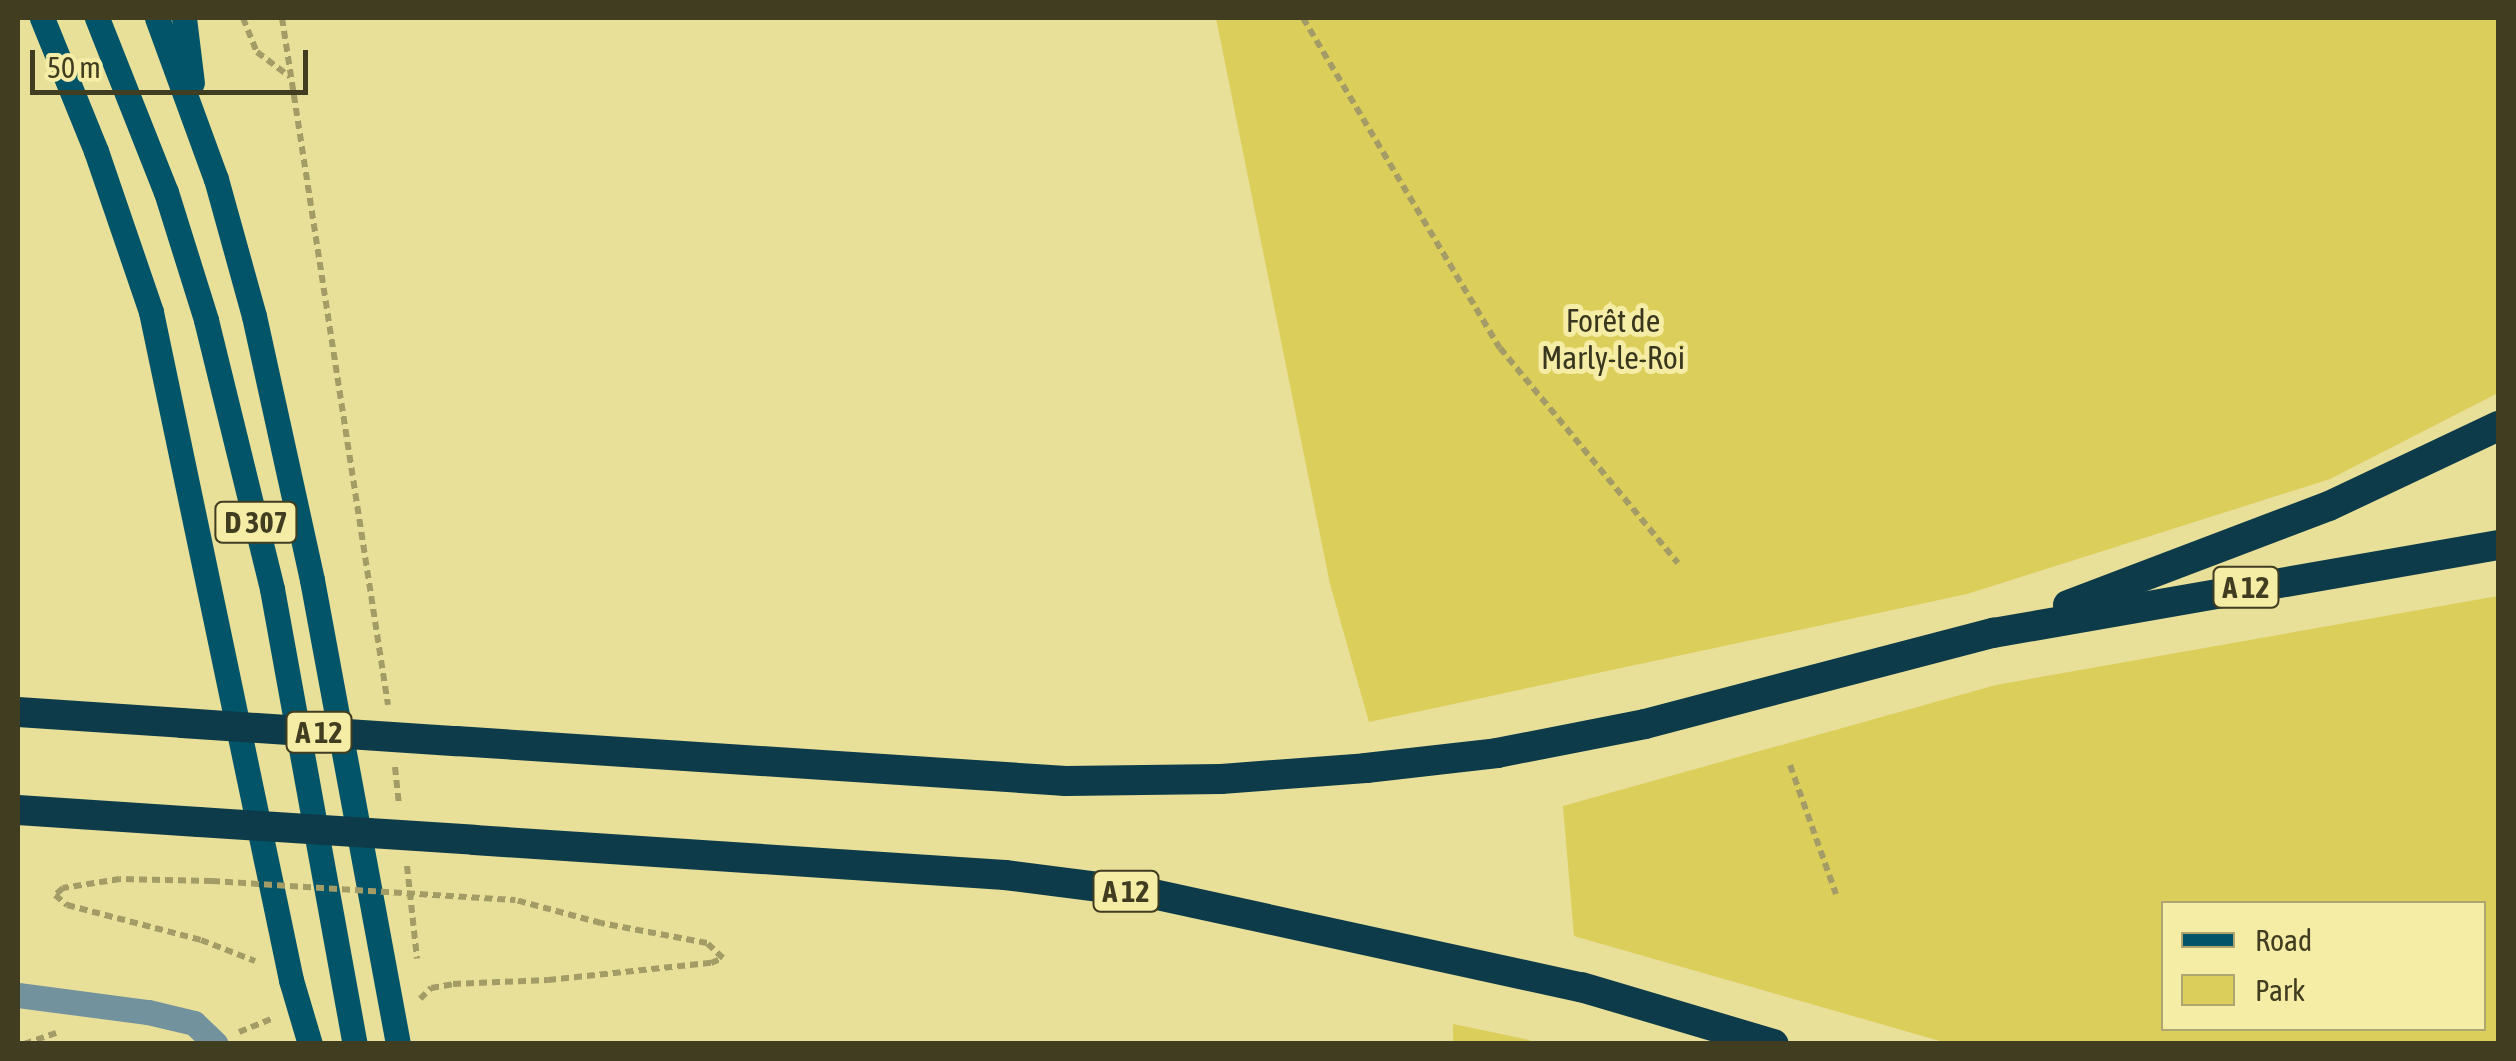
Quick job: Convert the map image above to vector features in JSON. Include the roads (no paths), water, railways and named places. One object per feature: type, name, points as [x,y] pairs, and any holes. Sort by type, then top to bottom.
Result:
[{"type":"highway","points":[[1993,634],[2329,506],[2498,426]]},
{"type":"highway","name":"A 12","points":[[18,712],[1066,781],[1222,780],[1498,754],[1645,724],[1993,634],[2498,545]]},
{"type":"highway","name":"A 12","points":[[18,810],[986,874],[1153,894],[1543,978],[1774,1044]]},
{"type":"main road","name":"D 307","points":[[42,18],[96,151],[151,312],[291,980],[310,1044]]},
{"type":"main road","name":"D 307","points":[[97,18],[166,192],[206,320],[272,589],[355,1044]]},
{"type":"main road","name":"D 307","points":[[157,18],[197,127],[254,316],[398,1044]]},
{"type":"main road","points":[[184,18],[197,127]]},
{"type":"lane","points":[[18,995],[148,1012],[194,1023],[215,1043]]},
{"type":"park label","name":"Forêt de Marly-le-Roi","points":[[1613,340]]}]
